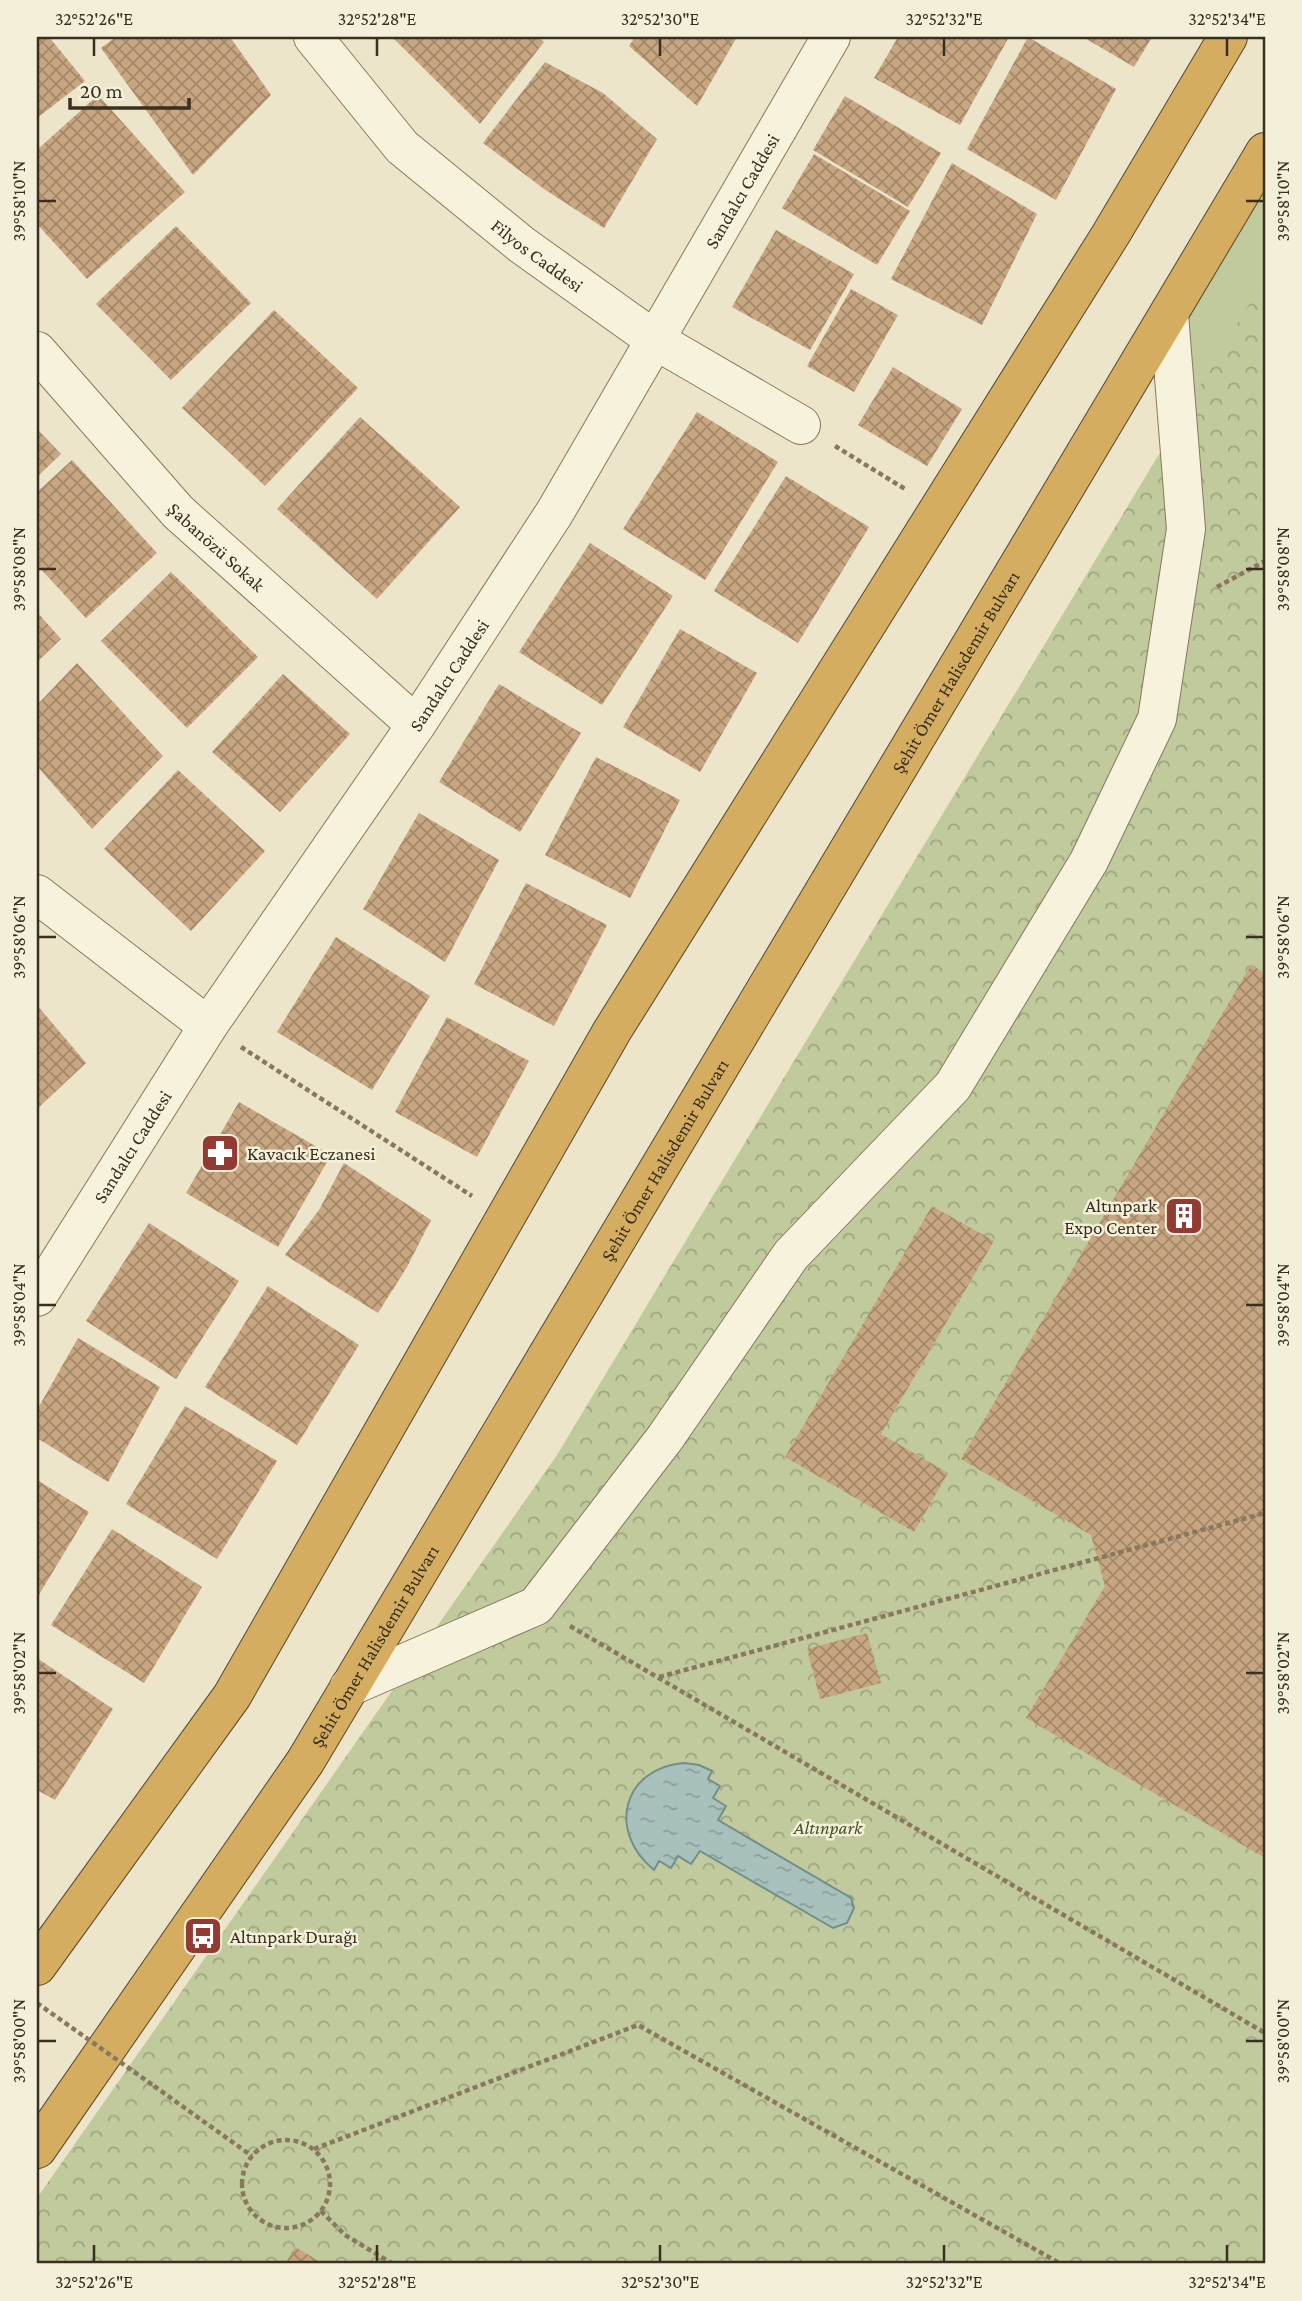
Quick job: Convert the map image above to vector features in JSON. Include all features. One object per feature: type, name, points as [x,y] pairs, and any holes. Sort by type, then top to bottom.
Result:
[{"type":"highway","points":[[37,1966],[232,1696],[612,1031],[1111,234],[1228,37]]},
{"type":"highway","name":"Şehit Ömer Halisdemir Bulvarı","points":[[37,2149],[304,1762],[1265,152]]},
{"type":"street","name":"Filyos Caddesi","points":[[313,37],[402,147],[522,245],[655,340],[801,425]]},
{"type":"street","name":"Sandalcı Caddesi","points":[[37,1297],[208,1026],[416,725],[555,512],[831,37]]},
{"type":"street","points":[[349,1687],[536,1606],[665,1438],[791,1255],[953,1086],[1089,861],[1157,719],[1186,529],[1169,314]]},
{"type":"street","name":"Şabanözü Sokak","points":[[37,351],[178,512],[416,725]]},
{"type":"street","points":[[37,894],[208,1026]]},
{"type":"path","points":[[801,425],[939,510]]},
{"type":"path","points":[[208,1026],[506,1218]]},
{"type":"path","points":[[658,1677],[1265,1513]]},
{"type":"path","points":[[536,1606],[1265,2033]]},
{"type":"path","points":[[37,2004],[252,2156]]},
{"type":"path","points":[[314,2149],[638,2025],[1061,2264]]},
{"type":"path","points":[[282,2140],[293,2140],[314,2149],[328,2168],[331,2179],[327,2202],[321,2211],[303,2225],[291,2228],[268,2225],[245,2200],[242,2189],[242,2177],[252,2156],[270,2143],[282,2140]]},
{"type":"path","points":[[321,2211],[345,2235],[393,2264]]},
{"type":"green space","points":[[1265,152],[1265,561],[1174,609],[1169,314]]},
{"type":"green space","name":"Altınpark","points":[[1265,278],[1265,2264],[37,2264],[37,2198],[557,1455]]},
{"type":"water","points":[[684,1763],[699,1765],[712,1771],[708,1779],[720,1786],[713,1798],[726,1806],[718,1820],[851,1898],[854,1908],[847,1923],[833,1928],[700,1851],[691,1864],[678,1856],[671,1868],[659,1861],[654,1870],[639,1855],[630,1838],[626,1821],[628,1804],[635,1789],[647,1776],[663,1767]]},
{"type":"building","points":[[37,37],[49,37],[85,81],[37,118]]},
{"type":"building","points":[[116,37],[230,37],[271,95],[193,175],[101,48]]},
{"type":"building","points":[[392,37],[539,37],[544,42],[480,124]]},
{"type":"building","points":[[635,37],[737,37],[697,106],[629,46]]},
{"type":"building","points":[[898,37],[1009,37],[960,125],[874,78]]},
{"type":"building","points":[[1028,37],[1116,89],[1056,200],[967,149]]},
{"type":"building","points":[[1083,37],[1152,37],[1134,67]]},
{"type":"building","points":[[545,62],[603,93],[657,139],[604,228],[544,189],[483,143]]},
{"type":"building","points":[[98,95],[185,192],[87,279],[37,224],[37,150]]},
{"type":"building","points":[[845,96],[941,153],[908,207],[813,150]]},
{"type":"building","points":[[814,154],[910,211],[877,265],[782,208]]},
{"type":"building","points":[[952,163],[1037,214],[982,325],[891,279]]},
{"type":"building","points":[[176,226],[251,303],[171,380],[96,304]]},
{"type":"building","points":[[776,230],[854,274],[810,350],[732,307]]},
{"type":"building","points":[[851,289],[898,315],[854,392],[807,366]]},
{"type":"building","points":[[274,310],[358,388],[265,486],[182,408]]},
{"type":"building","points":[[893,367],[962,409],[927,466],[858,425]]},
{"type":"building","points":[[697,412],[778,462],[705,580],[623,529]]},
{"type":"building","points":[[360,417],[460,507],[377,599],[277,509]]},
{"type":"building","points":[[37,429],[61,454],[37,477]]},
{"type":"building","points":[[72,460],[157,553],[86,618],[37,565],[37,492]]},
{"type":"building","points":[[786,476],[869,527],[798,643],[714,591]]},
{"type":"building","points":[[590,543],[673,596],[602,705],[519,652]]},
{"type":"building","points":[[171,572],[258,657],[187,728],[101,641]]},
{"type":"building","points":[[37,612],[61,639],[37,662]]},
{"type":"building","points":[[680,629],[757,673],[700,772],[623,727]]},
{"type":"building","points":[[77,663],[163,756],[92,829],[37,766],[37,705]]},
{"type":"building","points":[[283,674],[350,734],[280,812],[212,752]]},
{"type":"building","points":[[499,684],[581,733],[520,832],[439,782]]},
{"type":"building","points":[[596,757],[680,800],[630,898],[545,855]]},
{"type":"building","points":[[178,770],[265,851],[191,931],[104,849]]},
{"type":"building","points":[[419,813],[499,860],[445,962],[363,909]]},
{"type":"building","points":[[526,883],[607,925],[554,1026],[474,984]]},
{"type":"building","points":[[336,937],[430,996],[372,1090],[277,1032]]},
{"type":"building","name":"Altınpark Expo Center","points":[[1251,965],[1265,973],[1265,1858],[1026,1718],[1105,1586],[1091,1535],[961,1459]]},
{"type":"building","points":[[37,1005],[86,1063],[37,1109]]},
{"type":"building","points":[[447,1017],[529,1061],[477,1157],[395,1112]]},
{"type":"building","points":[[239,1102],[331,1155],[278,1247],[186,1193]]},
{"type":"building","points":[[344,1163],[431,1220],[407,1267],[378,1313],[285,1255],[319,1210]]},
{"type":"building","points":[[932,1206],[994,1241],[881,1434],[948,1473],[914,1532],[785,1457]]},
{"type":"building","points":[[149,1223],[239,1281],[176,1379],[86,1321]]},
{"type":"building","points":[[268,1286],[359,1345],[297,1445],[205,1387]]},
{"type":"building","points":[[78,1338],[160,1387],[108,1482],[37,1438],[37,1410]]},
{"type":"building","points":[[185,1406],[277,1461],[217,1559],[126,1504]]},
{"type":"building","points":[[37,1480],[89,1512],[37,1598]]},
{"type":"building","points":[[112,1529],[202,1587],[144,1683],[51,1625]]},
{"type":"building","points":[[867,1633],[881,1683],[820,1699],[807,1649]]},
{"type":"building","points":[[37,1658],[113,1709],[55,1800],[37,1790]]},
{"type":"building","points":[[295,2247],[324,2264],[285,2264]]},
{"type":"place","name":"Kavacık Eczanesi","points":[[220,1153]]},
{"type":"place","name":"Altınpark Expo Center","points":[[1184,1216]]},
{"type":"place","name":"Altınpark Durağı","points":[[203,1936]]}]
